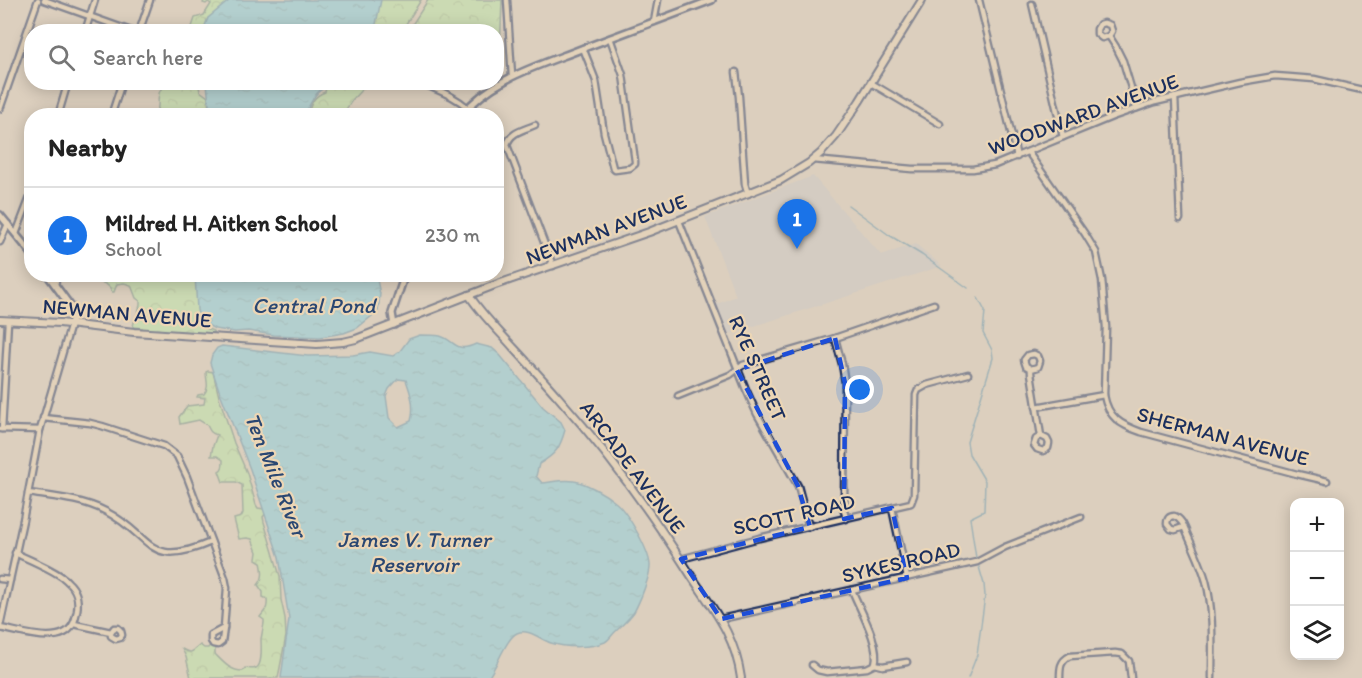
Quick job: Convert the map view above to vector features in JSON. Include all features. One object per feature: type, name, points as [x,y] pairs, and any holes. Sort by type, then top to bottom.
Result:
[{"type":"main road","name":"NEWMAN AVENUE","points":[[0,320],[71,324],[134,332],[317,344],[343,342],[374,332],[469,295],[679,221],[781,180],[813,159],[828,145],[848,120],[922,0]]},
{"type":"main road","name":"ARCADE AVENUE","points":[[469,295],[490,323],[537,372],[582,425],[633,491],[721,620],[733,643],[741,678]]},
{"type":"street","points":[[29,24],[38,0]]},
{"type":"street","points":[[44,0],[111,24]]},
{"type":"street","points":[[88,24],[95,0]]},
{"type":"street","points":[[142,24],[150,0]]},
{"type":"street","points":[[507,0],[512,76]]},
{"type":"street","points":[[654,22],[658,0]]},
{"type":"street","points":[[504,81],[583,48],[712,0]]},
{"type":"street","points":[[979,0],[1017,157]]},
{"type":"street","points":[[1032,4],[1063,137]]},
{"type":"street","points":[[1108,36],[1123,61],[1137,108]]},
{"type":"street","points":[[0,109],[24,38]]},
{"type":"street","points":[[583,48],[596,81],[604,133],[613,168],[615,170],[630,168],[635,165],[631,124],[623,75],[610,38]]},
{"type":"street","points":[[736,72],[740,97],[745,184],[748,194]]},
{"type":"street","name":"WOODWARD AVENUE","points":[[813,159],[878,167],[973,169],[1017,157],[1137,108],[1240,82],[1275,76],[1314,79],[1362,90]]},
{"type":"street","points":[[871,83],[940,124]]},
{"type":"street","points":[[60,108],[66,90]]},
{"type":"street","points":[[114,108],[119,90]]},
{"type":"street","points":[[438,90],[460,100],[468,108],[489,90]]},
{"type":"street","points":[[1175,97],[1180,219]]},
{"type":"street","points":[[535,126],[512,135],[507,145],[553,266]]},
{"type":"street","points":[[1028,152],[1096,252],[1102,280],[1106,327],[1104,395],[1036,407]]},
{"type":"street","points":[[16,234],[24,213]]},
{"type":"street","points":[[0,215],[24,244]]},
{"type":"street","name":"RYE STREET","points":[[679,221],[737,370],[757,414],[798,486],[809,527]]},
{"type":"street","points":[[0,242],[8,224]]},
{"type":"street","points":[[394,325],[392,313],[402,282]]},
{"type":"street","points":[[15,553],[66,579],[76,593],[78,600],[74,624],[64,633],[45,637],[0,627],[39,430],[74,311],[55,284]]},
{"type":"street","points":[[678,396],[730,375],[743,365],[835,338],[934,304]]},
{"type":"street","points":[[8,321],[1,429],[39,430]]},
{"type":"street","points":[[835,338],[845,383],[844,510],[846,519]]},
{"type":"street","points":[[1031,369],[1041,436]]},
{"type":"street","name":"SCOTT ROAD","points":[[681,559],[759,538],[907,505],[913,501],[914,495],[916,395],[918,390],[927,385],[968,374]]},
{"type":"street","name":"SHERMAN AVENUE","points":[[1104,395],[1111,413],[1126,427],[1204,450],[1327,481]]},
{"type":"street","points":[[43,418],[90,423],[164,446],[177,456],[225,578],[227,588],[224,628]]},
{"type":"street","points":[[28,493],[81,502],[104,510],[125,523],[149,545],[161,552],[187,551],[211,542]]},
{"type":"street","points":[[892,508],[907,578]]},
{"type":"street","name":"SYKES ROAD","points":[[721,620],[977,562],[1005,547],[1081,518]]},
{"type":"street","points":[[1184,526],[1200,562],[1208,589],[1212,678]]},
{"type":"street","points":[[0,579],[10,580]]},
{"type":"street","points":[[852,590],[871,631],[876,657],[875,664]]},
{"type":"street","points":[[74,624],[111,632]]},
{"type":"street","points":[[1060,678],[1061,664],[1065,658],[1115,653],[1122,654],[1129,660],[1131,678]]},
{"type":"street","points":[[813,665],[818,670],[827,672],[867,668],[875,664],[883,666],[907,662]]},
{"type":"highlighted area","points":[[835,338],[845,383],[844,519],[892,508],[907,578],[721,619],[681,559],[810,527],[798,486],[737,370]]},
{"type":"shaded area","points":[[813,176],[881,255],[916,244],[942,266],[729,334],[717,304],[736,296],[705,217]]},
{"type":"green space","points":[[204,0],[233,0],[209,24],[193,24],[195,18],[204,15],[211,4],[203,3]]},
{"type":"green space","points":[[370,0],[421,0],[406,24],[372,24]]},
{"type":"green space","points":[[428,0],[502,0],[501,24],[413,24]]},
{"type":"green space","points":[[161,90],[200,90],[208,97],[209,108],[158,108]]},
{"type":"green space","points":[[325,90],[362,90],[347,108],[310,108],[313,101]]},
{"type":"green space","points":[[99,282],[197,282],[200,315],[198,322],[213,331],[214,337],[140,335],[142,328],[133,327],[140,301],[136,298],[131,285],[117,284],[112,292],[107,285]]},
{"type":"green space","points":[[206,372],[213,372],[219,397],[234,443],[247,473],[256,505],[264,509],[266,513],[263,517],[280,576],[281,600],[285,618],[286,636],[278,678],[191,678],[182,649],[190,652],[200,645],[208,648],[212,643],[217,645],[215,654],[231,668],[243,671],[245,668],[256,668],[261,659],[264,623],[260,617],[267,605],[267,599],[263,597],[263,592],[258,585],[262,574],[261,562],[256,559],[257,552],[252,539],[239,539],[234,519],[241,517],[243,513],[242,485],[236,482],[223,482],[219,471],[223,460],[217,456],[211,456],[217,435],[210,432],[207,425],[199,420],[180,424],[179,417],[187,406],[204,404],[205,398],[197,397],[206,391]]},
{"type":"water","points":[[230,0],[381,0],[376,24],[206,24],[208,18]]},
{"type":"water","points":[[208,90],[321,90],[308,108],[209,108]]},
{"type":"water","name":"Central Pond","points":[[195,282],[377,282],[380,294],[378,311],[357,328],[320,337],[215,329],[200,321]]},
{"type":"water","name":"James V. Turner Reservoir","points":[[420,335],[440,336],[459,347],[464,348],[476,344],[492,348],[499,354],[543,407],[561,422],[565,430],[557,450],[539,464],[536,476],[542,483],[566,480],[584,484],[596,489],[620,507],[637,531],[649,558],[650,570],[644,589],[634,612],[605,642],[578,647],[564,646],[551,643],[530,633],[517,633],[509,640],[488,678],[281,678],[289,619],[279,557],[250,469],[210,363],[212,355],[217,348],[222,346],[308,356],[353,355],[370,352],[393,356],[409,339]],"holes":[[[398,379],[406,380],[412,400],[412,416],[411,421],[398,427],[389,418],[386,396]]]},
{"type":"waterway","points":[[848,205],[968,288]]},
{"type":"waterway","points":[[976,558],[970,518],[984,511],[985,481],[969,454],[967,442],[993,358],[992,350],[983,333],[985,311],[978,298]]},
{"type":"waterway","points":[[968,678],[977,655],[985,596],[979,567]]},
{"type":"place","name":"Mildred H. Aitken School","points":[[797,249]]},
{"type":"water label","name":"Ten Mile River","points":[[276,475]]}]
